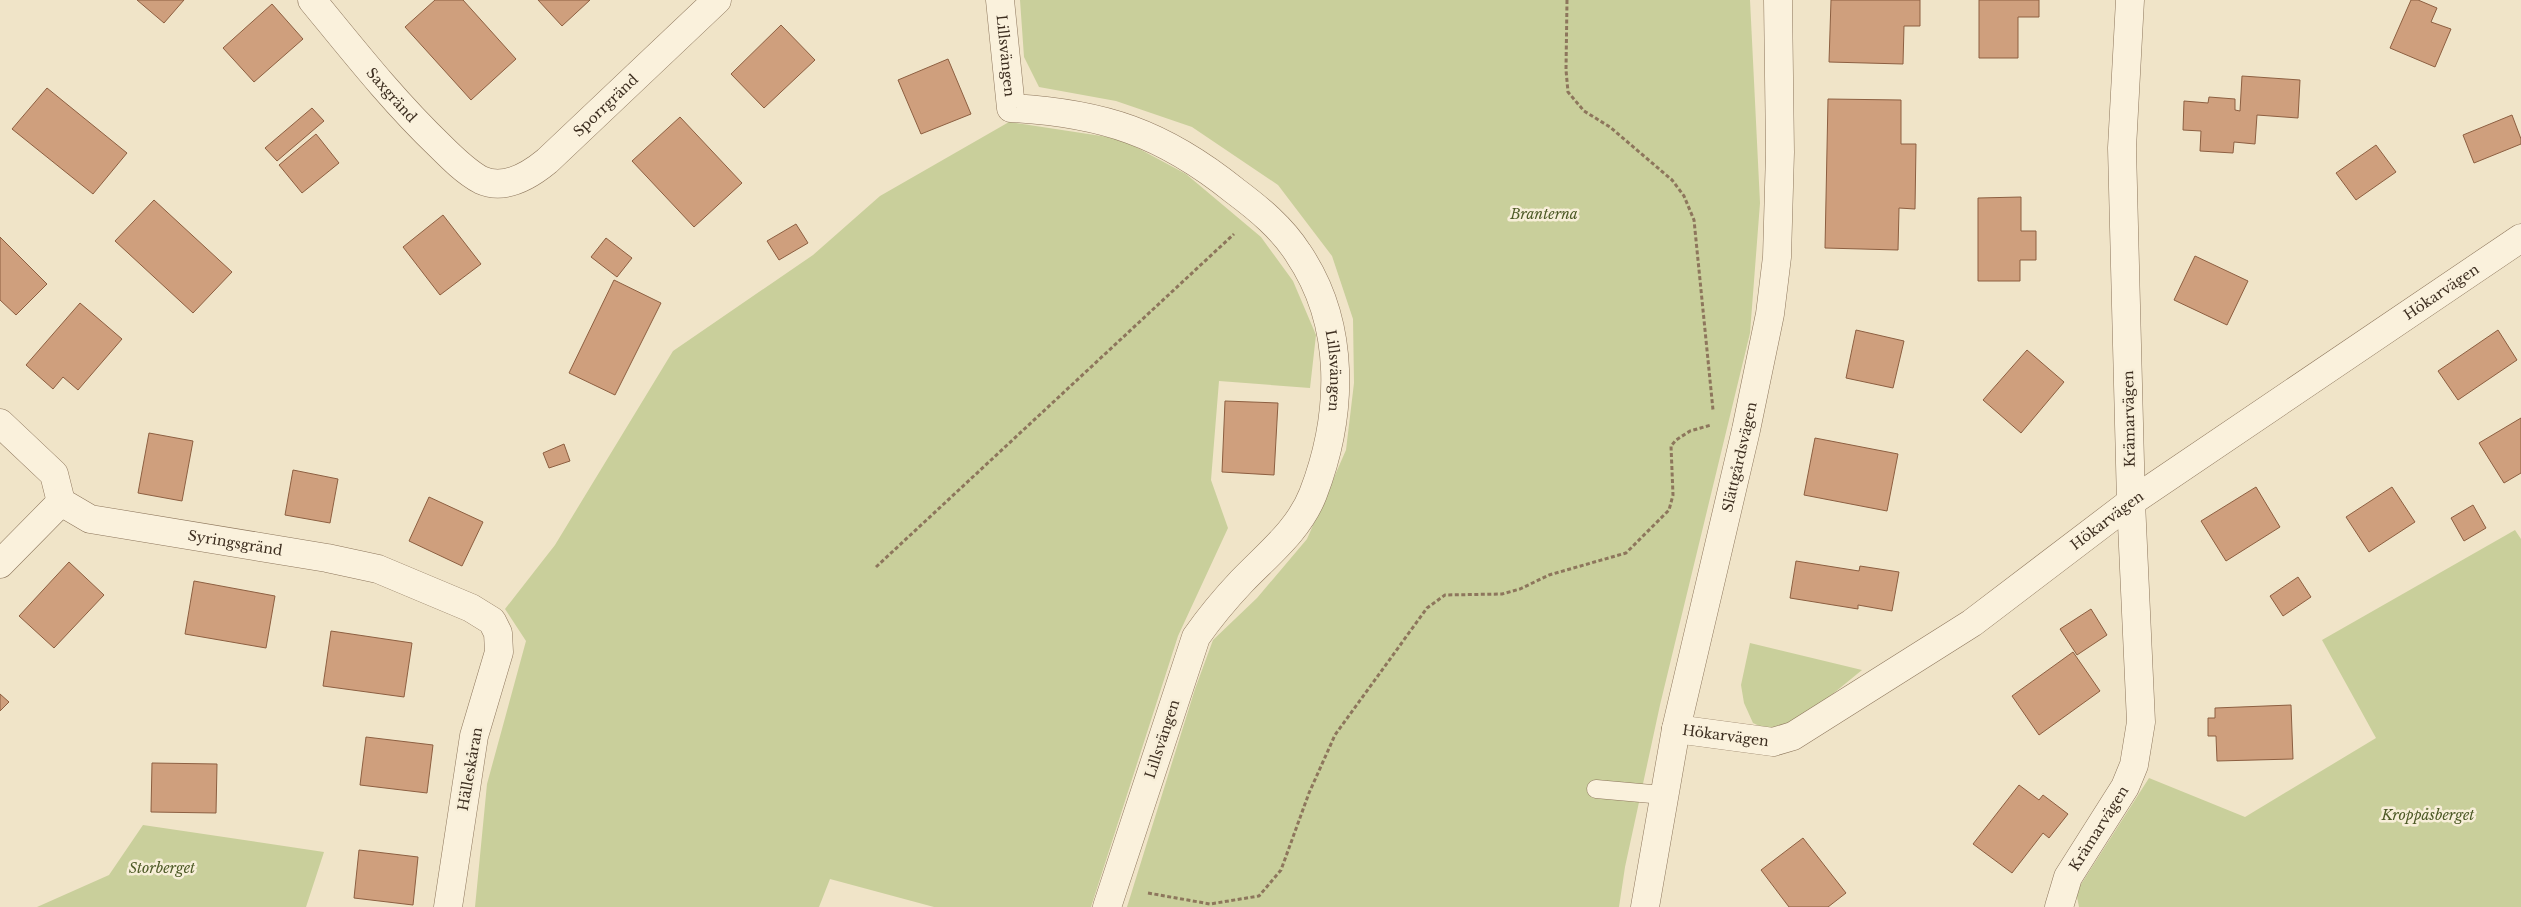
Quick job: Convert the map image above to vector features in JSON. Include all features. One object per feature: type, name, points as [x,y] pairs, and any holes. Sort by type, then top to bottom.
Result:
[{"type":"street","name":"Saxgränd","points":[[312,0],[415,122],[458,163],[482,180]]},
{"type":"street","name":"Sporrgränd","points":[[482,180],[500,183],[521,180],[532,173],[717,0]]},
{"type":"street","name":"Lillsvängen","points":[[1000,0],[1011,108],[1057,110],[1105,121],[1143,133],[1212,172],[1260,210],[1277,226],[1299,253],[1320,292],[1332,333],[1336,370],[1334,418],[1323,463],[1312,496],[1290,532],[1212,613],[1196,637],[1107,907]]},
{"type":"street","name":"Slättgårdsvägen","points":[[1645,907],[1676,729],[1746,430],[1770,314],[1777,257],[1780,152],[1778,0]]},
{"type":"street","name":"Krämarvägen","points":[[2059,907],[2068,877],[2125,787],[2134,765],[2141,722],[2131,502],[2122,148],[2130,0]]},
{"type":"street","name":"Hökarvägen","points":[[1676,729],[1773,742],[1793,736],[1972,623],[2131,502],[2521,238]]},
{"type":"street","points":[[0,423],[54,474],[61,502],[0,564]]},
{"type":"street","name":"Syringsgränd","points":[[61,502],[90,519],[327,558],[378,569],[471,608],[492,621],[498,633]]},
{"type":"street","name":"Hälleskåran","points":[[448,907],[474,736],[499,652],[498,633]]},
{"type":"lane","points":[[1596,789],[1663,795]]},
{"type":"path","points":[[1567,0],[1566,70],[1568,92],[1584,111],[1610,127],[1672,180],[1684,196],[1694,220],[1713,414]]},
{"type":"path","points":[[876,567],[1260,210]]},
{"type":"path","points":[[1168,898],[1210,904],[1259,896],[1281,870],[1309,793],[1335,735],[1427,608],[1446,595],[1502,594],[1520,589],[1549,575],[1626,553],[1669,510],[1673,495],[1671,446],[1676,440],[1690,431],[1714,424]]},
{"type":"green space","name":"Branterna","points":[[1020,0],[1750,0],[1760,203],[1750,333],[1660,705],[1625,867],[1619,907],[1127,907],[1195,689],[1213,640],[1257,598],[1307,539],[1346,450],[1354,383],[1353,319],[1332,256],[1278,185],[1192,127],[1116,101],[1039,87],[1024,57]]},
{"type":"green space","points":[[1009,122],[1121,139],[1186,174],[1261,237],[1293,281],[1316,335],[1310,388],[1219,381],[1211,480],[1228,528],[1178,636],[1091,907],[934,907],[830,879],[819,907],[475,907],[487,784],[526,641],[505,609],[555,545],[673,351],[813,255],[880,196]]},
{"type":"green space","name":"Kroppåsberget","points":[[2515,530],[2521,539],[2521,907],[2079,907],[2076,892],[2149,778],[2245,817],[2376,738],[2322,640]]},
{"type":"green space","points":[[1750,643],[1862,670],[1796,724],[1766,729],[1753,723],[1744,703],[1741,685]]},
{"type":"green space","name":"Storberget","points":[[143,825],[324,852],[306,907],[37,907],[109,875]]},
{"type":"building","points":[[137,0],[184,0],[164,23]]},
{"type":"building","points":[[435,0],[463,0],[516,59],[471,100],[405,27]]},
{"type":"building","points":[[538,0],[590,0],[562,26]]},
{"type":"building","points":[[1831,0],[1920,0],[1920,26],[1904,26],[1903,64],[1829,62]]},
{"type":"building","points":[[1979,0],[2039,0],[2039,17],[2018,17],[2018,58],[1979,58]]},
{"type":"building","points":[[2411,0],[2418,0],[2437,8],[2431,22],[2451,29],[2435,67],[2390,48]]},
{"type":"building","points":[[272,4],[303,39],[254,82],[223,48]]},
{"type":"building","points":[[781,25],[815,60],[764,108],[731,74]]},
{"type":"building","points":[[948,59],[971,114],[921,134],[898,80]]},
{"type":"building","points":[[2242,76],[2300,80],[2298,118],[2257,115],[2255,144],[2234,142],[2233,153],[2200,151],[2201,131],[2183,130],[2184,101],[2208,103],[2209,97],[2235,99],[2235,110],[2240,111]]},
{"type":"building","points":[[47,88],[127,153],[93,194],[12,129]]},
{"type":"building","points":[[1828,99],[1901,100],[1901,144],[1916,144],[1915,209],[1899,208],[1898,250],[1825,248]]},
{"type":"building","points":[[312,108],[324,121],[277,161],[265,148]]},
{"type":"building","points":[[2512,115],[2521,144],[2474,163],[2463,135]]},
{"type":"building","points":[[680,117],[742,183],[694,227],[632,161]]},
{"type":"building","points":[[316,134],[339,163],[302,193],[279,165]]},
{"type":"building","points":[[2376,145],[2396,172],[2356,200],[2336,173]]},
{"type":"building","points":[[2021,197],[2021,231],[2036,231],[2036,260],[2020,260],[2020,281],[1978,281],[1978,198]]},
{"type":"building","points":[[154,200],[232,272],[193,313],[115,241]]},
{"type":"building","points":[[443,215],[481,264],[440,295],[403,247]]},
{"type":"building","points":[[796,224],[808,243],[779,260],[767,241]]},
{"type":"building","points":[[0,237],[47,284],[16,315],[0,300]]},
{"type":"building","points":[[606,238],[632,258],[617,277],[591,257]]},
{"type":"building","points":[[2195,256],[2248,281],[2227,325],[2174,300]]},
{"type":"building","points":[[614,280],[661,303],[615,395],[569,373]]},
{"type":"building","points":[[80,303],[122,339],[78,390],[63,377],[53,389],[26,365]]},
{"type":"building","points":[[1856,330],[1904,341],[1893,388],[1846,378]]},
{"type":"building","points":[[2498,330],[2517,360],[2458,400],[2438,371]]},
{"type":"building","points":[[2027,350],[2064,382],[2021,433],[1983,400]]},
{"type":"building","points":[[1225,401],[1278,403],[1274,475],[1222,472]]},
{"type":"building","points":[[2521,418],[2521,473],[2504,483],[2479,443]]},
{"type":"building","points":[[149,433],[193,441],[182,501],[138,493]]},
{"type":"building","points":[[1815,438],[1898,454],[1887,511],[1804,495]]},
{"type":"building","points":[[564,444],[570,461],[549,468],[543,453]]},
{"type":"building","points":[[293,470],[338,479],[330,523],[285,515]]},
{"type":"building","points":[[2256,487],[2280,527],[2226,561],[2201,521]]},
{"type":"building","points":[[2392,487],[2415,522],[2369,552],[2346,517]]},
{"type":"building","points":[[429,497],[483,522],[462,566],[409,541]]},
{"type":"building","points":[[2473,505],[2486,528],[2464,541],[2451,518]]},
{"type":"building","points":[[1796,561],[1859,571],[1860,566],[1899,572],[1892,611],[1858,605],[1858,609],[1790,598]]},
{"type":"building","points":[[69,562],[104,595],[54,648],[19,616]]},
{"type":"building","points":[[2298,577],[2311,597],[2283,616],[2270,596]]},
{"type":"building","points":[[194,581],[275,596],[266,648],[185,634]]},
{"type":"building","points":[[2091,609],[2107,635],[2077,655],[2060,629]]},
{"type":"building","points":[[331,631],[412,643],[404,697],[323,686]]},
{"type":"building","points":[[2073,652],[2100,691],[2039,735],[2012,696]]},
{"type":"building","points":[[0,694],[9,702],[0,711]]},
{"type":"building","points":[[2291,705],[2293,759],[2217,761],[2216,736],[2208,736],[2208,718],[2215,718],[2215,708]]},
{"type":"building","points":[[366,737],[433,745],[427,793],[360,785]]},
{"type":"building","points":[[152,763],[217,764],[216,813],[151,812]]},
{"type":"building","points":[[2019,785],[2039,800],[2043,795],[2068,814],[2049,838],[2043,833],[2012,873],[1973,844]]},
{"type":"building","points":[[1803,838],[1846,893],[1828,907],[1789,907],[1761,870]]},
{"type":"building","points":[[359,850],[418,857],[413,905],[354,898]]}]
